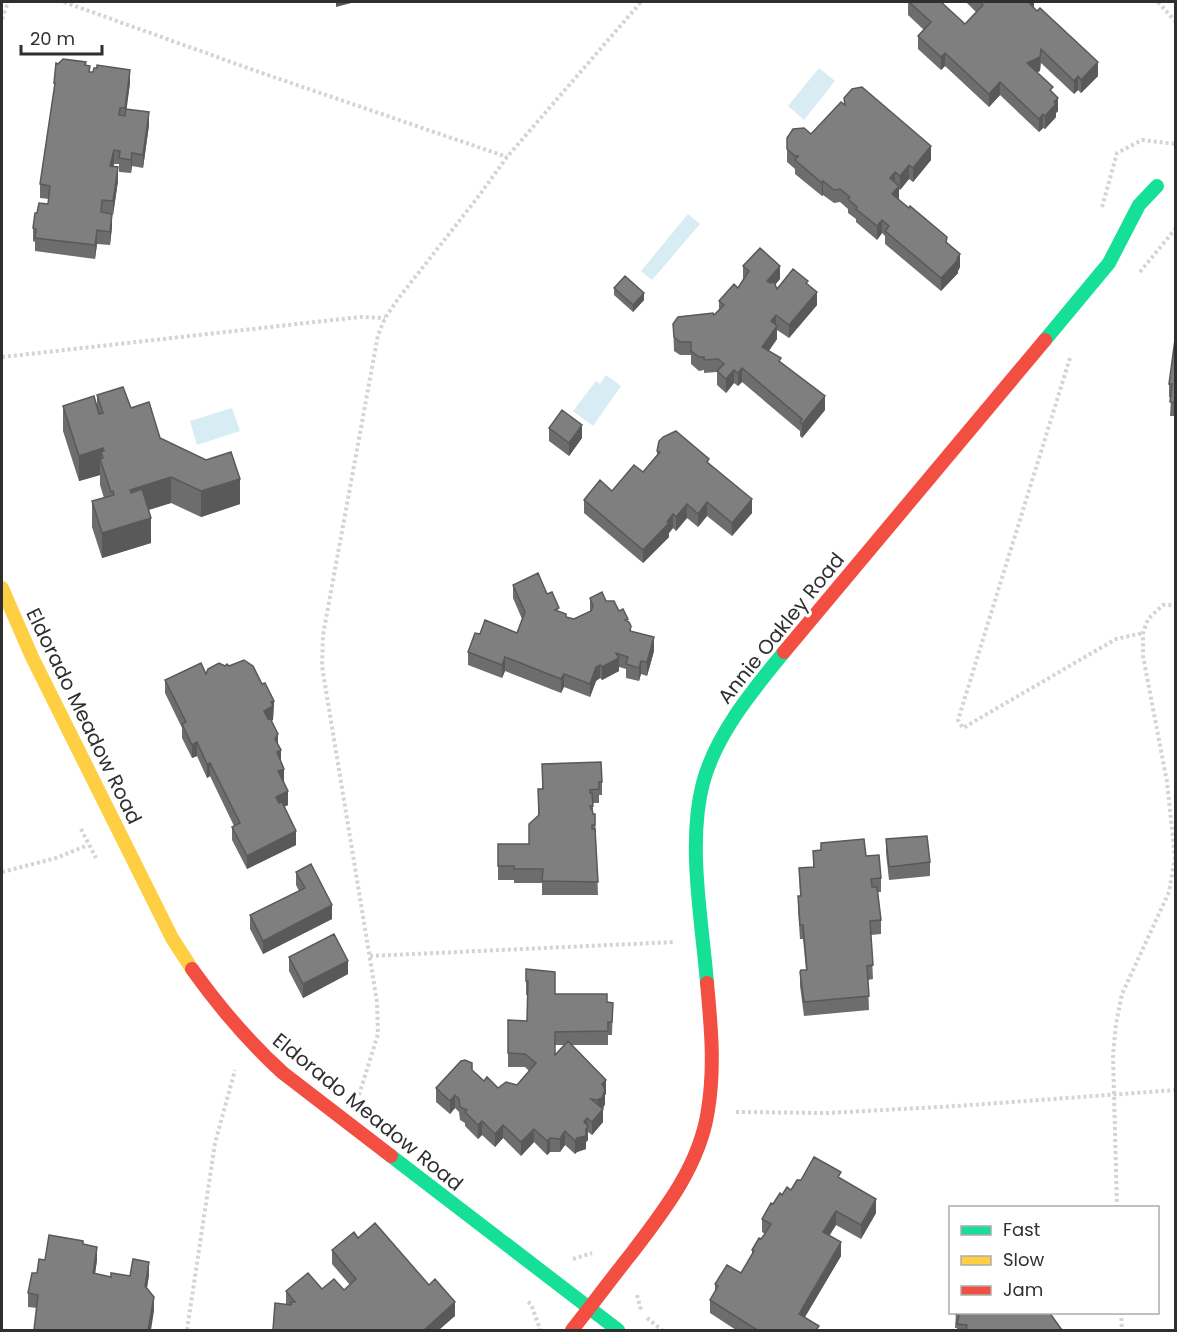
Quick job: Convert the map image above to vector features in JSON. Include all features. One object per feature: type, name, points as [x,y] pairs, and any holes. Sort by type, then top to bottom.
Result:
[{"type":"street","name":"Annie Oakley Road","points":[[572,1330],[663,1212],[682,1182],[698,1146],[708,1112],[713,1054],[696,855],[698,816],[707,773],[714,753],[747,696],[1108,263],[1139,205],[1157,186]]},
{"type":"street","name":"Eldorado Meadow Road","points":[[2,588],[32,657],[172,938],[212,997],[255,1047],[292,1081],[618,1330]]},
{"type":"path","points":[[2,19],[8,2]]},
{"type":"path","points":[[64,2],[507,157]]},
{"type":"path","points":[[349,1091],[357,1099],[378,1034],[377,1002],[322,666],[322,651],[323,635],[378,335],[385,318],[507,157],[641,2]]},
{"type":"path","points":[[1158,2],[1176,22]]},
{"type":"path","points":[[1101,210],[1117,153],[1142,140],[1176,144]]},
{"type":"path","points":[[1133,280],[1176,228]]},
{"type":"path","points":[[2,357],[360,317],[385,318]]},
{"type":"path","points":[[1064,362],[1072,352],[958,720],[963,728],[1116,639],[1143,633]]},
{"type":"path","points":[[1117,1206],[1113,1055],[1122,994],[1169,892],[1175,858],[1167,782],[1143,656],[1143,633],[1148,619],[1163,605],[1176,605]]},
{"type":"path","points":[[2,872],[81,849],[118,829]]},
{"type":"path","points":[[674,931],[675,953]]},
{"type":"path","points":[[370,956],[703,940]]},
{"type":"path","points":[[187,1330],[215,1143],[235,1069]]},
{"type":"path","points":[[708,1112],[828,1113],[1176,1090]]},
{"type":"path","points":[[734,1122],[738,1112],[737,1101]]},
{"type":"path","points":[[566,1256],[574,1260],[595,1252]]},
{"type":"path","points":[[642,1286],[636,1296],[643,1315],[663,1330]]},
{"type":"path","points":[[1121,1314],[1122,1330]]},
{"type":"shaded area","points":[[819,68],[835,81],[804,120],[788,106]]},
{"type":"shaded area","points":[[688,214],[700,224],[652,280],[641,271]]},
{"type":"shaded area","points":[[606,375],[621,386],[593,426],[573,411],[596,381],[600,384]]},
{"type":"shaded area","points":[[232,408],[240,431],[197,445],[190,421]]},
{"type":"building","points":[[909,2],[941,2],[965,24],[983,5],[980,2],[1032,2],[1030,4],[1037,11],[1040,8],[1098,62],[1081,80],[1078,76],[1074,81],[1041,49],[1040,57],[1027,63],[1053,87],[1050,90],[1058,98],[1054,102],[1056,104],[1039,119],[1000,82],[989,94],[945,53],[941,57],[918,36],[931,22]]},
{"type":"building","points":[[63,59],[86,62],[85,65],[90,66],[89,72],[93,72],[97,65],[130,70],[125,108],[120,108],[119,115],[125,116],[126,109],[149,112],[143,155],[132,153],[131,160],[119,158],[120,151],[114,150],[110,166],[118,167],[113,201],[102,200],[101,212],[112,214],[110,232],[97,230],[95,245],[35,238],[36,229],[33,228],[39,203],[48,204],[50,186],[40,184],[56,63],[58,64]]},
{"type":"building","points":[[862,87],[931,146],[913,168],[909,165],[900,176],[895,172],[890,178],[899,186],[892,194],[947,237],[946,242],[960,254],[958,260],[941,278],[885,231],[889,226],[882,220],[877,226],[856,209],[857,207],[848,199],[850,197],[840,189],[834,190],[823,181],[822,183],[795,160],[798,156],[787,149],[787,138],[793,129],[804,128],[811,134],[841,102],[845,105],[844,98],[852,89]]},
{"type":"building","points":[[760,248],[780,266],[767,281],[774,282],[777,289],[793,269],[817,292],[789,325],[776,315],[771,321],[777,326],[762,347],[781,358],[779,361],[825,396],[802,424],[800,422],[802,419],[742,368],[738,373],[734,370],[726,379],[717,371],[724,364],[718,359],[704,360],[704,357],[699,357],[691,351],[691,342],[680,342],[674,337],[673,324],[678,317],[713,313],[714,315],[724,305],[719,301],[734,284],[738,288],[749,271],[743,266]]},
{"type":"building","points":[[625,276],[644,293],[633,305],[614,288]]},
{"type":"building","points":[[1176,332],[1176,403],[1170,402],[1172,384],[1169,384]]},
{"type":"building","points":[[123,387],[131,408],[149,402],[160,438],[206,460],[231,452],[240,479],[201,491],[171,477],[130,490],[131,493],[142,489],[151,518],[102,533],[92,501],[114,495],[100,459],[103,458],[101,452],[104,451],[103,448],[79,456],[63,406],[94,396],[99,414],[103,413],[97,395]]},
{"type":"building","points":[[562,410],[582,425],[569,443],[549,428]]},
{"type":"building","points":[[676,431],[709,459],[707,462],[752,499],[732,523],[707,502],[698,514],[687,504],[676,517],[673,514],[667,522],[669,523],[643,550],[584,500],[600,480],[612,491],[634,465],[643,472],[660,452],[657,451],[659,441]]},
{"type":"building","points":[[538,573],[547,594],[552,592],[559,608],[555,610],[566,614],[566,617],[574,619],[591,611],[593,606],[590,598],[602,592],[606,601],[614,601],[619,611],[623,609],[628,619],[625,620],[631,626],[630,631],[654,637],[647,662],[641,661],[639,668],[626,664],[628,657],[616,653],[619,658],[602,667],[600,665],[596,667],[590,684],[564,674],[561,679],[505,657],[502,665],[468,652],[475,633],[480,634],[485,620],[517,633],[525,612],[513,585]]},
{"type":"building","points":[[244,660],[253,666],[274,701],[271,702],[273,706],[264,711],[278,734],[275,739],[281,750],[277,752],[284,769],[278,771],[288,791],[276,797],[279,803],[282,802],[296,831],[247,856],[232,827],[240,823],[210,763],[207,764],[197,742],[192,745],[182,724],[186,722],[165,680],[201,663],[206,674],[208,669],[219,663],[229,666]]},
{"type":"building","points":[[601,762],[602,782],[599,782],[599,789],[590,790],[593,806],[590,806],[595,814],[595,825],[592,825],[592,829],[595,829],[598,882],[542,881],[543,869],[514,869],[514,866],[498,866],[498,844],[529,844],[529,824],[539,815],[538,789],[543,789],[542,764]]},
{"type":"building","points":[[927,836],[930,862],[889,867],[886,839]]},
{"type":"building","points":[[864,839],[866,856],[879,855],[881,878],[871,879],[872,887],[877,887],[881,920],[870,921],[873,965],[867,966],[869,996],[804,1002],[800,972],[807,970],[803,925],[800,925],[799,868],[814,867],[813,851],[821,850],[821,843]]},
{"type":"building","points":[[311,864],[332,905],[263,941],[250,915],[305,888],[296,872]]},
{"type":"building","points":[[334,934],[348,961],[303,984],[289,957]]},
{"type":"building","points":[[526,969],[555,972],[555,994],[607,994],[607,1002],[613,1003],[612,1022],[608,1022],[608,1031],[555,1032],[555,1055],[568,1041],[606,1080],[602,1084],[605,1090],[602,1098],[591,1099],[603,1109],[592,1122],[587,1118],[584,1122],[588,1126],[586,1136],[577,1138],[575,1141],[565,1131],[560,1139],[550,1138],[547,1141],[534,1129],[521,1142],[503,1125],[495,1134],[482,1121],[478,1125],[465,1112],[467,1110],[460,1107],[459,1099],[455,1095],[450,1101],[436,1088],[461,1061],[465,1060],[472,1063],[472,1070],[484,1081],[487,1077],[498,1088],[506,1082],[517,1085],[536,1063],[525,1054],[508,1053],[508,1020],[527,1021]]},
{"type":"building","points":[[814,1157],[841,1172],[838,1177],[876,1199],[861,1225],[836,1211],[823,1232],[841,1242],[799,1314],[819,1326],[816,1330],[757,1330],[710,1300],[718,1286],[715,1284],[727,1265],[741,1273],[759,1238],[761,1239],[771,1224],[762,1219],[771,1203],[773,1204],[780,1193],[782,1195],[787,1187],[791,1190],[797,1180],[801,1180]]},
{"type":"building","points":[[375,1223],[429,1285],[435,1279],[455,1302],[424,1330],[273,1330],[275,1303],[291,1305],[291,1302],[295,1302],[286,1291],[308,1273],[322,1289],[334,1279],[344,1290],[356,1279],[332,1250],[354,1232],[358,1238]]},
{"type":"building","points":[[49,1235],[83,1241],[83,1244],[97,1247],[93,1273],[111,1277],[111,1273],[130,1276],[133,1259],[149,1262],[145,1286],[154,1297],[148,1330],[34,1330],[38,1295],[28,1293],[32,1273],[37,1273],[39,1259],[45,1260]]},
{"type":"building","points":[[955,1314],[1050,1314],[1062,1330],[966,1330],[967,1325],[957,1324],[959,1315]]},
{"type":"traffic: fast","points":[[1045,340],[1109,263],[1139,205],[1157,186]]},
{"type":"traffic: fast","points":[[707,983],[696,856],[698,806],[703,783],[726,730],[748,697],[784,652]]},
{"type":"traffic: fast","points":[[391,1156],[618,1330]]},
{"type":"traffic: slow","points":[[2,588],[32,657],[172,938],[192,969]]},
{"type":"traffic: jam","points":[[784,652],[1045,340]]},
{"type":"traffic: jam","points":[[192,969],[235,1024],[283,1073],[391,1156]]},
{"type":"traffic: jam","points":[[572,1330],[668,1204],[697,1150],[708,1110],[712,1062],[707,983]]}]
